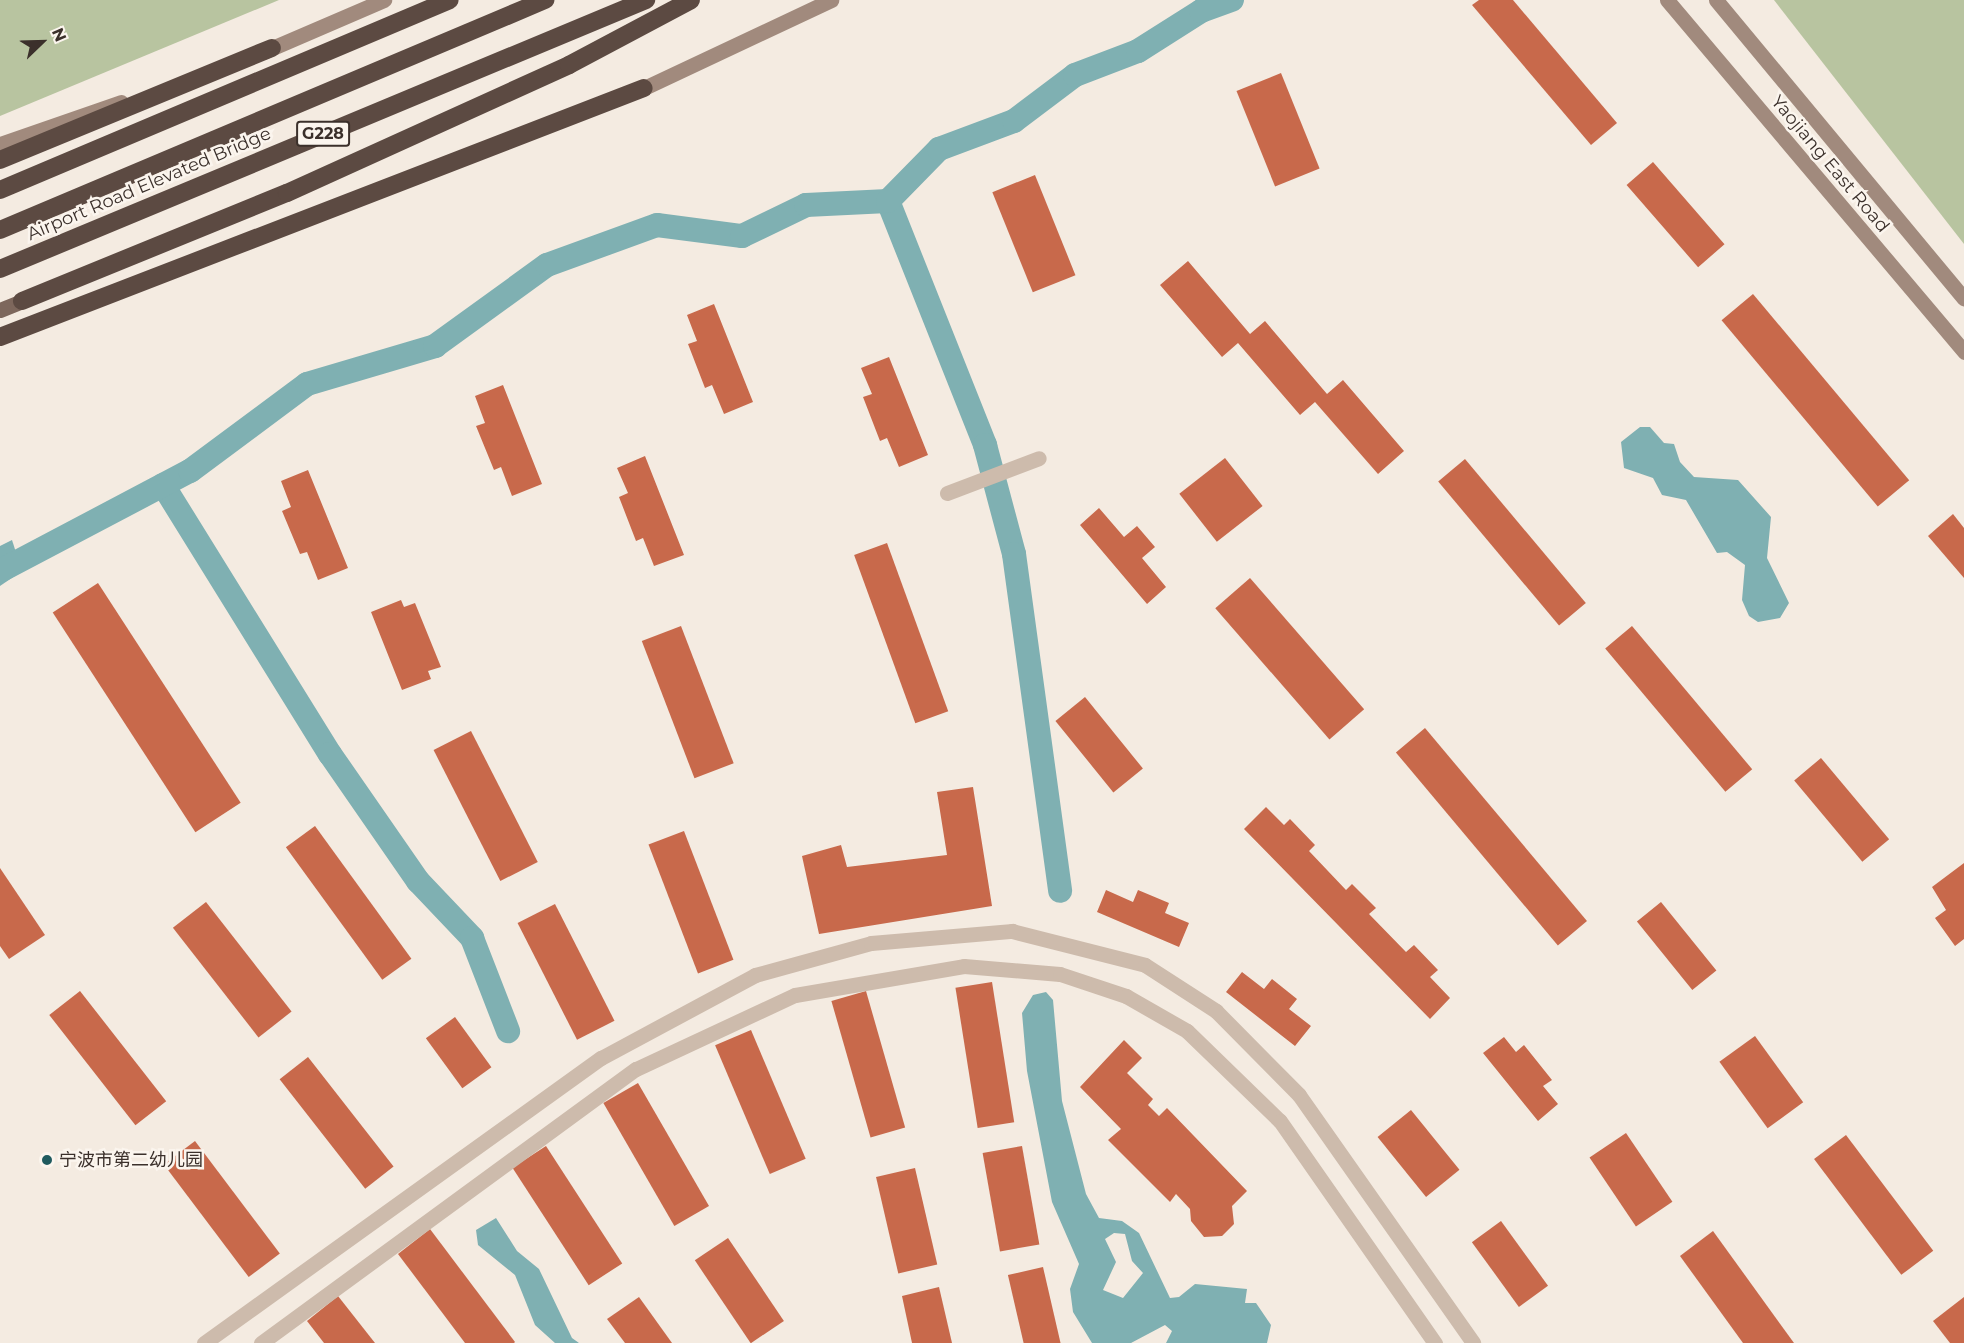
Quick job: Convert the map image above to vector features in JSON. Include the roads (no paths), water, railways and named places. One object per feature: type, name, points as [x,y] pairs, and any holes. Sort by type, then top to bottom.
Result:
[{"type":"highway","points":[[0,190],[450,0]]},
{"type":"highway","name":"Airport Road Elevated Bridge","points":[[0,230],[545,0]]},
{"type":"highway","name":"Airport Road Elevated Bridge","points":[[0,269],[646,0]]},
{"type":"highway","points":[[22,301],[286,193],[569,65],[691,0]]},
{"type":"highway","points":[[0,160],[272,48]]},
{"type":"highway","points":[[0,337],[644,88]]},
{"type":"main road","points":[[0,144],[272,48],[384,0]]},
{"type":"main road","points":[[644,88],[831,0]]},
{"type":"main road","name":"Yaojiang East Road","points":[[1667,0],[1964,352]]},
{"type":"main road","name":"Yaojiang East Road","points":[[1716,0],[1964,299]]},
{"type":"main road","points":[[0,310],[22,301]]},
{"type":"street","points":[[947,493],[1039,458]]},
{"type":"street","points":[[204,1343],[601,1058],[755,975],[872,943],[1012,931],[1145,965],[1216,1011],[1299,1095],[1473,1343]]},
{"type":"street","points":[[261,1343],[636,1069],[795,995],[964,966],[1060,974],[1126,996],[1187,1031],[1280,1121],[1436,1343]]},
{"type":"water","points":[[1640,427],[1650,427],[1664,443],[1674,444],[1680,462],[1694,477],[1738,480],[1771,517],[1767,558],[1789,603],[1780,618],[1758,622],[1749,616],[1742,600],[1745,565],[1727,552],[1717,553],[1686,500],[1662,495],[1653,478],[1624,468],[1621,442]]},
{"type":"water","points":[[12,540],[22,571],[0,586],[0,546]]},
{"type":"water","points":[[1046,992],[1053,1000],[1062,1101],[1086,1194],[1099,1218],[1122,1221],[1139,1233],[1170,1298],[1179,1297],[1195,1284],[1247,1289],[1245,1303],[1256,1303],[1271,1325],[1267,1343],[1166,1343],[1172,1331],[1165,1325],[1131,1343],[1092,1343],[1073,1312],[1070,1289],[1079,1264],[1052,1202],[1027,1071],[1022,1013],[1033,995]],"holes":[[[1114,1233],[1125,1234],[1132,1261],[1143,1273],[1123,1298],[1103,1290],[1116,1262],[1105,1239]]]},
{"type":"water","points":[[496,1218],[517,1251],[539,1269],[572,1338],[579,1343],[555,1343],[535,1325],[515,1275],[478,1245],[476,1230]]},
{"type":"waterway","points":[[0,571],[190,471],[307,384],[435,346],[547,265],[657,225],[742,236],[806,205],[888,201],[939,149],[1014,121],[1075,75],[1138,51],[1201,11],[1232,0]]},
{"type":"waterway","points":[[888,201],[985,445],[1014,554],[1060,891]]},
{"type":"waterway","points":[[163,485],[330,754],[418,881],[472,938],[508,1031]]},
{"type":"place","name":"宁波市第二幼儿园","points":[[47,1160]]}]
